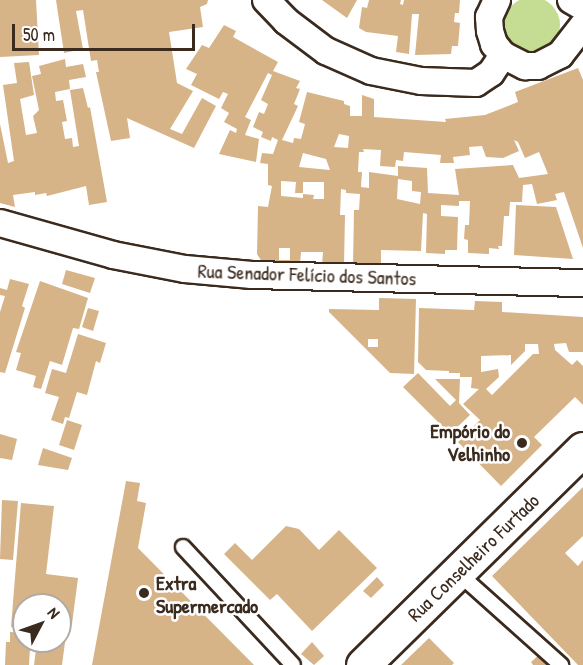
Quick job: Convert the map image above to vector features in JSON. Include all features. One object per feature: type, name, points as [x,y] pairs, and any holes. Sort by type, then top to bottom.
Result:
[{"type":"street","points":[[266,0],[286,21],[326,51],[371,71],[421,81],[476,83],[490,73],[503,54]]},
{"type":"street","points":[[497,0],[489,17],[494,44],[503,54],[525,66],[538,66],[550,62],[569,45],[583,26]]},
{"type":"street","points":[[571,0],[583,7]]},
{"type":"street","name":"Rua Senador Felício dos Santos","points":[[0,223],[113,255],[185,269],[252,275],[583,283]]},
{"type":"street","name":"Rua Conselheiro Furtado","points":[[363,665],[583,449]]},
{"type":"lane","points":[[183,548],[293,665]]},
{"type":"lane","points":[[457,572],[561,665]]},
{"type":"green space","points":[[532,-3],[547,2],[555,10],[560,25],[555,40],[547,48],[532,53],[517,48],[509,40],[504,25],[509,10],[517,2]]},
{"type":"building","points":[[0,0],[36,0],[39,55],[0,57]]},
{"type":"building","points":[[56,0],[208,0],[207,4],[200,7],[203,27],[169,32],[177,83],[193,91],[170,129],[182,134],[202,98],[216,106],[194,148],[127,118],[130,138],[111,141],[96,72],[99,72],[97,60],[91,61],[83,10],[76,11],[83,49],[64,53]]},
{"type":"building","points":[[322,0],[357,0],[347,18]]},
{"type":"building","points":[[369,0],[401,0],[400,4],[403,5],[404,0],[460,0],[459,13],[455,13],[454,22],[460,23],[458,46],[452,46],[451,54],[415,55],[419,14],[412,14],[409,54],[396,52],[398,36],[366,32],[359,28],[362,7],[367,8]]},
{"type":"building","points":[[224,25],[236,31],[233,37],[278,62],[273,71],[300,81],[296,88],[300,89],[294,104],[298,106],[282,140],[293,143],[294,138],[301,139],[305,124],[299,122],[307,92],[344,101],[344,104],[350,106],[350,116],[362,116],[362,95],[374,99],[374,117],[446,122],[445,119],[485,115],[518,102],[515,92],[578,68],[583,80],[583,248],[564,192],[555,194],[557,200],[537,204],[532,184],[523,185],[522,202],[510,202],[509,216],[504,216],[502,246],[498,246],[499,249],[489,248],[489,254],[468,253],[468,240],[464,239],[465,225],[469,225],[470,201],[459,201],[459,206],[441,205],[441,216],[458,217],[457,250],[445,250],[445,254],[426,253],[427,214],[423,213],[421,251],[381,250],[381,266],[353,265],[354,210],[359,210],[360,194],[346,193],[346,190],[341,189],[340,215],[345,215],[344,265],[322,265],[323,252],[301,252],[300,264],[262,262],[257,254],[258,206],[268,207],[272,186],[268,185],[268,164],[260,163],[262,153],[273,154],[278,140],[272,137],[271,141],[261,137],[263,132],[253,127],[259,112],[264,114],[268,104],[261,100],[272,75],[268,73],[245,117],[251,120],[245,135],[259,139],[256,162],[219,154],[230,130],[236,133],[237,129],[224,122],[229,113],[221,108],[228,94],[223,92],[219,99],[191,85],[197,74],[186,69],[202,45],[209,48]],"holes":[[[339,134],[349,136],[348,148],[334,147]],[[514,140],[518,142],[525,158],[539,152],[548,174],[519,178],[513,165],[455,169],[459,195],[428,193],[427,168],[398,166],[398,176],[369,172],[369,188],[361,187],[362,172],[358,172],[359,152],[364,152],[363,149],[381,150],[380,166],[395,167],[396,160],[403,161],[404,152],[441,155],[440,163],[454,163],[453,157],[470,155],[469,147],[482,146],[486,157],[503,158],[519,151]],[[303,153],[326,159],[330,170],[299,167]],[[398,179],[412,181],[412,191],[421,192],[420,204],[397,199]],[[281,181],[296,182],[295,193],[303,193],[303,182],[324,182],[324,199],[313,199],[314,195],[303,194],[303,198],[281,196]],[[279,248],[290,248],[290,260],[279,260]]]},
{"type":"building","points":[[65,59],[66,67],[83,64],[86,77],[69,80],[70,89],[55,92],[56,101],[63,100],[67,121],[62,122],[65,139],[72,138],[73,147],[79,146],[70,90],[83,88],[88,108],[90,107],[107,202],[89,205],[86,186],[47,196],[46,193],[35,195],[35,192],[13,195],[15,207],[0,203],[0,124],[8,163],[14,161],[3,85],[17,83],[14,63],[29,62],[34,95],[20,99],[26,135],[37,133],[33,116],[39,110],[32,76],[41,74],[39,66]]},
{"type":"building","points":[[516,205],[556,207],[573,259],[514,255]]},
{"type":"building","points":[[66,270],[95,278],[90,293],[62,284]]},
{"type":"building","points":[[10,279],[29,284],[22,306],[25,308],[5,373],[0,372],[0,312],[5,296],[0,295],[0,288],[7,290]]},
{"type":"building","points":[[40,281],[88,298],[79,329],[73,328],[62,365],[50,361],[41,389],[33,387],[36,376],[16,370],[21,353],[16,352]]},
{"type":"building","points":[[379,298],[416,299],[414,374],[390,373],[329,312],[329,309],[379,310]],"holes":[[[368,339],[378,339],[378,347],[368,347]]]},
{"type":"building","points":[[475,301],[502,302],[502,312],[583,317],[583,352],[569,352],[566,343],[554,344],[555,350],[572,365],[577,360],[583,366],[583,405],[575,397],[534,437],[542,445],[501,486],[458,442],[480,420],[463,404],[479,389],[471,388],[472,377],[460,377],[460,373],[449,373],[449,371],[426,370],[418,362],[419,308],[474,310]],"holes":[[[525,344],[538,344],[539,354],[533,354],[492,395],[486,389],[499,377],[498,369],[481,372],[481,356],[511,355],[511,365],[525,351]]]},
{"type":"building","points":[[88,308],[99,311],[93,331],[82,327]]},
{"type":"building","points":[[78,334],[106,343],[100,363],[96,361],[87,395],[77,392],[69,418],[65,417],[63,424],[51,420],[59,397],[45,393],[52,369],[66,373]]},
{"type":"building","points":[[418,373],[450,406],[456,400],[435,379],[460,379],[459,403],[470,415],[450,434],[403,387]]},
{"type":"building","points":[[67,420],[82,425],[74,450],[59,445]]},
{"type":"building","points":[[0,434],[17,439],[12,460],[0,458]]},
{"type":"building","points":[[43,448],[72,458],[68,470],[38,465]]},
{"type":"building","name":"Extra Supermercado","points":[[126,481],[140,483],[137,501],[146,503],[138,548],[254,665],[92,665]]},
{"type":"building","points":[[583,487],[583,536],[565,553],[578,566],[583,560],[583,665],[578,665],[492,576]]},
{"type":"building","points":[[2,500],[18,501],[13,560],[0,559]]},
{"type":"building","points":[[21,503],[54,506],[46,574],[78,578],[72,624],[72,593],[14,593]]},
{"type":"building","points":[[286,526],[299,529],[319,550],[339,530],[377,568],[312,631],[277,594],[270,600],[224,554],[235,543],[252,560]]},
{"type":"building","points":[[377,577],[384,585],[371,598],[363,591]]},
{"type":"building","points":[[10,632],[12,632],[12,653],[30,653],[29,665],[5,665],[6,642],[10,642]]},
{"type":"building","points":[[429,638],[454,663],[452,665],[401,665]]},
{"type":"building","points":[[312,642],[324,656],[314,665],[301,654]]},
{"type":"building","points":[[36,653],[64,653],[62,665],[34,665]]},
{"type":"building","points":[[540,654],[551,665],[533,665],[531,662]]},
{"type":"place","name":"Empório do Velhinho","points":[[522,443]]},
{"type":"place","name":"Extra Supermercado","points":[[144,593]]}]
